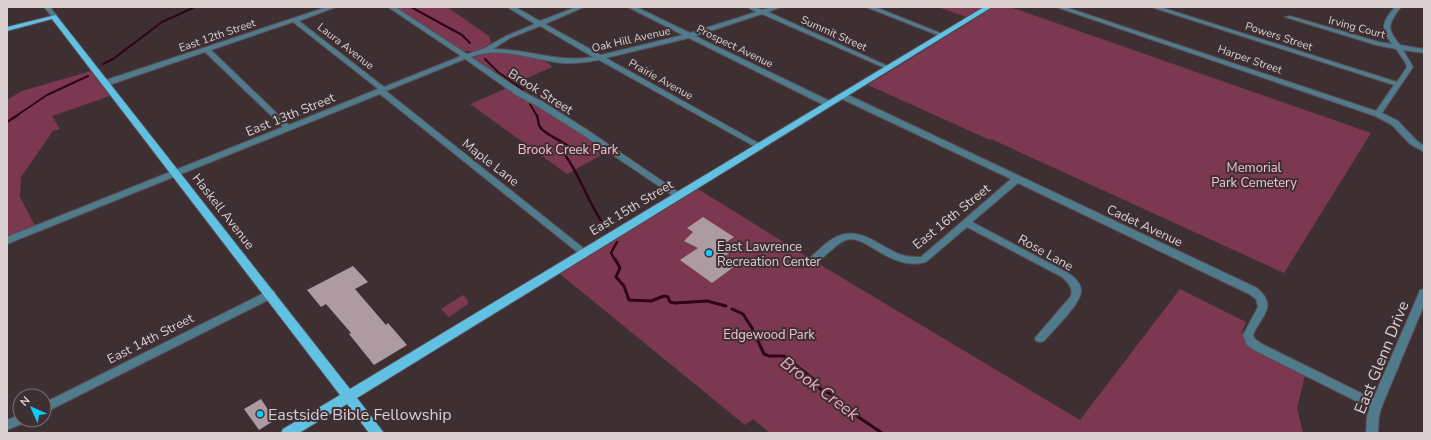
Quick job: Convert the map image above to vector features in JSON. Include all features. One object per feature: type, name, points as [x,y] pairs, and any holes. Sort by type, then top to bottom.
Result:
[{"type":"main road","name":"East 15th Street","points":[[288,433],[988,7]]},
{"type":"main road","points":[[7,29],[54,16]]},
{"type":"main road","name":"Haskell Avenue","points":[[54,16],[376,433]]},
{"type":"street","name":"Haskell Avenue","points":[[48,7],[54,16]]},
{"type":"street","name":"East 12th Street","points":[[106,83],[333,7]]},
{"type":"street","name":"Brook Street","points":[[391,7],[467,56],[518,93],[540,104],[583,131],[678,196]]},
{"type":"street","name":"Prairie Avenue","points":[[510,7],[759,147]]},
{"type":"street","name":"East 13th Street","points":[[7,241],[467,56],[485,51],[499,42],[581,7]]},
{"type":"street","name":"Prospect Avenue","points":[[631,7],[829,104]]},
{"type":"street","name":"Summit Street","points":[[750,7],[889,68]]},
{"type":"street","name":"Oak Hill Avenue","points":[[485,51],[496,49],[510,50],[564,61],[600,58],[689,35],[778,7]]},
{"type":"street","points":[[869,7],[942,35]]},
{"type":"street","name":"Harper Street","points":[[1059,7],[1378,114],[1395,123],[1413,142],[1424,150]]},
{"type":"street","name":"Powers Street","points":[[1154,7],[1397,84]]},
{"type":"street","points":[[1378,114],[1410,67],[1408,60],[1389,35],[1386,26],[1387,22],[1398,7]]},
{"type":"street","name":"Irving Court","points":[[1288,18],[1378,44],[1424,51]]},
{"type":"street","name":"Laura Avenue","points":[[294,20],[368,77],[380,87],[382,91]]},
{"type":"street","points":[[206,49],[288,128]]},
{"type":"street","name":"Maple Lane","points":[[382,91],[385,95],[584,253]]},
{"type":"street","name":"Cadet Avenue","points":[[843,96],[1253,291],[1260,296],[1264,302],[1264,307],[1249,330],[1248,335],[1251,342],[1258,347],[1376,406]]},
{"type":"street","name":"East 16th Street","points":[[814,259],[838,240],[854,237],[865,240],[901,260],[923,260],[1017,179]]},
{"type":"street","name":"Rose Lane","points":[[966,223],[1065,275],[1076,286],[1078,293],[1075,298],[1040,338]]},
{"type":"street","name":"East Glenn Drive","points":[[1372,433],[1373,416],[1376,406],[1424,293]]},
{"type":"street","name":"East 14th Street","points":[[52,404],[270,294]]},
{"type":"green space","points":[[394,7],[447,7],[489,36],[491,42],[477,51],[462,51]]},
{"type":"green space","points":[[938,7],[983,7],[966,17]]},
{"type":"green space","name":"Memorial Park Cemetery","points":[[994,7],[1010,7],[1371,133],[1284,273],[991,139],[990,140],[868,85]]},
{"type":"green space","points":[[491,52],[515,53],[533,57],[540,59],[552,67],[511,85],[474,58],[476,55]]},
{"type":"green space","points":[[91,71],[110,96],[52,116],[60,129],[53,131],[21,177],[20,197],[35,226],[7,237],[7,100],[22,91]]},
{"type":"green space","name":"Brook Creek Park","points":[[507,88],[581,133],[607,152],[567,174],[470,104]]},
{"type":"green space","name":"Edgewood Park","points":[[698,189],[809,258],[1080,420],[1180,289],[1246,322],[1242,332],[1248,344],[1305,375],[1297,408],[1303,433],[770,433],[753,419],[745,425],[560,274]]},
{"type":"green space","points":[[463,295],[468,300],[468,304],[449,317],[441,309]]},
{"type":"building","name":"East Lawrence Recreation Center","points":[[703,217],[734,237],[725,243],[734,247],[724,258],[735,266],[712,283],[680,260],[698,248],[684,241],[693,232],[687,228]]},
{"type":"building","points":[[353,266],[368,282],[355,289],[386,325],[388,323],[407,345],[374,365],[349,334],[351,333],[326,304],[321,307],[307,290]]},
{"type":"building","name":"Eastside Bible Fellowship","points":[[261,399],[275,420],[259,430],[244,409]]},
{"type":"waterway","points":[[103,64],[113,59],[162,22],[195,7]]},
{"type":"waterway","name":"Brook Creek","points":[[411,7],[462,35],[470,43]]},
{"type":"waterway","name":"Brook Creek","points":[[485,59],[498,72],[523,90]]},
{"type":"waterway","points":[[16,116],[47,95],[88,76]]},
{"type":"waterway","name":"Brook Creek","points":[[530,104],[537,116]]},
{"type":"waterway","points":[[7,122],[18,115]]},
{"type":"waterway","name":"Brook Creek","points":[[537,115],[539,126],[542,130],[569,147],[565,155],[595,211],[607,229]]},
{"type":"waterway","name":"Brook Creek","points":[[615,260],[611,253],[617,242]]},
{"type":"waterway","name":"Brook Creek","points":[[615,259],[620,268],[616,277],[624,286],[629,300],[651,301],[664,296],[668,297],[670,302],[675,303],[707,301],[726,306]]},
{"type":"waterway","name":"Brook Creek","points":[[732,309],[743,314],[752,328],[764,354],[769,356],[784,356],[817,382],[820,389],[833,395],[845,408],[882,433]]},
{"type":"place","name":"East Lawrence Recreation Center","points":[[709,253]]},
{"type":"place","name":"Eastside Bible Fellowship","points":[[260,414]]}]
